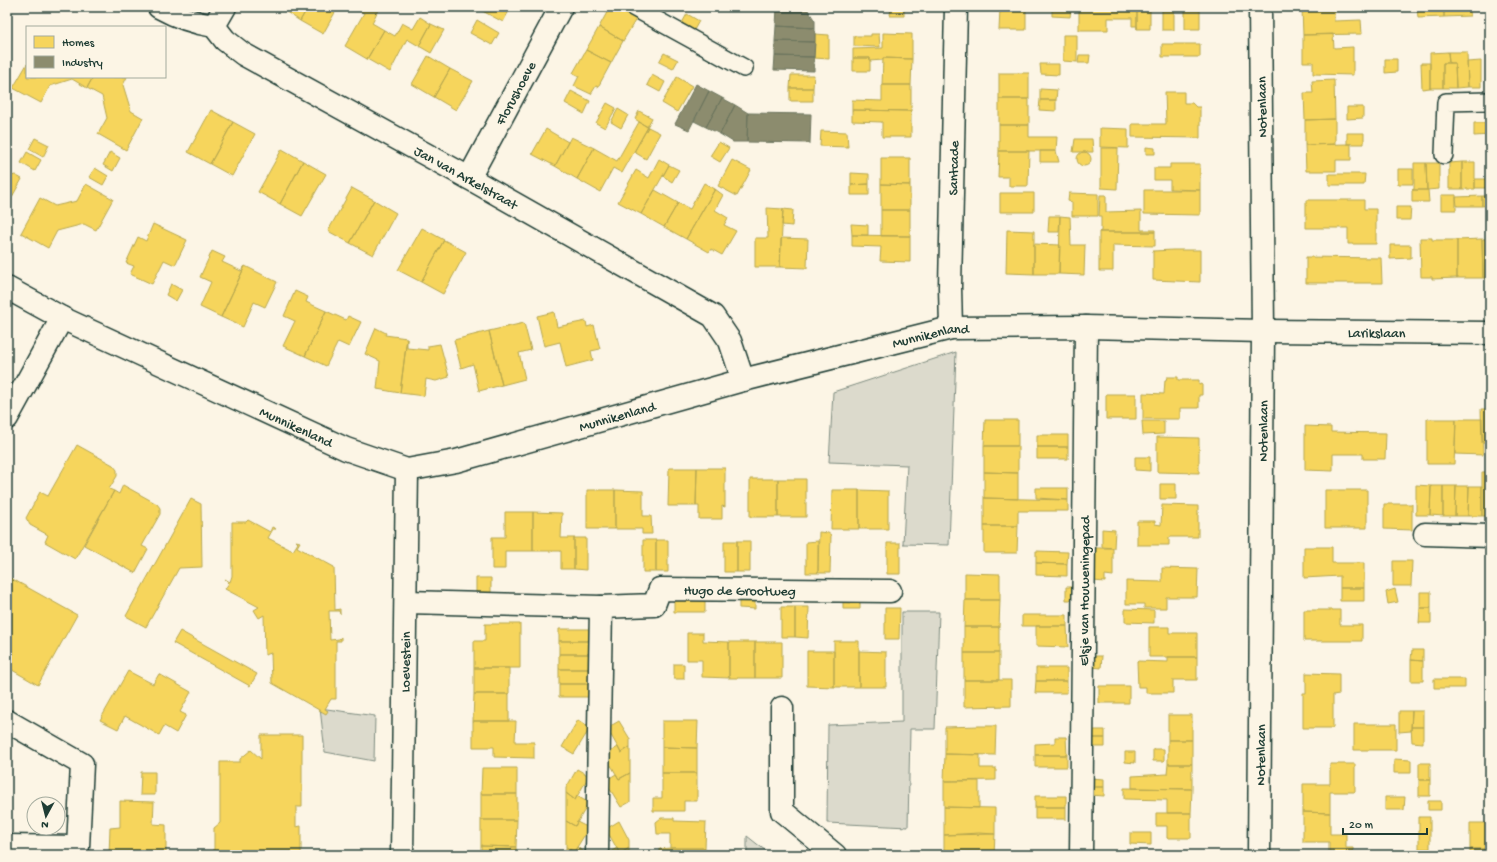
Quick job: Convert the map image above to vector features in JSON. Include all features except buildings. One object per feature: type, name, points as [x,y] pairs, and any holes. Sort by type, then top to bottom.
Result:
[{"type":"street","name":"Jan van Arkelstraat","points":[[159,7],[194,23],[220,16],[225,40],[243,54],[469,178],[713,316],[730,341],[743,380]]},
{"type":"street","name":"Florushoeve","points":[[469,178],[561,7]]},
{"type":"street","name":"Santcade","points":[[951,328],[950,287],[956,7]]},
{"type":"street","name":"Notenlaan","points":[[1259,855],[1263,331],[1260,7]]},
{"type":"street","name":"Munnikenland","points":[[7,288],[62,318],[346,449],[407,470],[456,461],[743,380],[951,328],[1086,327],[1263,331]]},
{"type":"street","points":[[7,418],[62,318]]},
{"type":"street","name":"Elsje van Houweningepad","points":[[1080,855],[1086,327]]},
{"type":"street","name":"Larikslaan","points":[[1263,331],[1490,333]]},
{"type":"street","name":"Loevestein","points":[[402,855],[407,470]]},
{"type":"street","points":[[1425,534],[1490,536]]},
{"type":"street","name":"Hugo de Grootweg","points":[[406,602],[601,608],[654,605],[660,589],[890,591]]},
{"type":"street","points":[[598,855],[601,608]]},
{"type":"street","points":[[782,708],[782,811],[835,855]]},
{"type":"street","points":[[7,846],[78,847],[82,764],[10,729]]},
{"type":"lane","points":[[633,7],[744,68]]},
{"type":"lane","points":[[1444,154],[1446,102],[1490,101]]},
{"type":"shaded area","points":[[956,352],[949,545],[903,544],[907,465],[829,462],[833,392]]},
{"type":"shaded area","points":[[902,612],[939,612],[935,729],[910,729],[908,827],[827,823],[828,725],[902,722]]},
{"type":"shaded area","points":[[320,708],[375,716],[374,761],[325,752]]},
{"type":"shaded area","points":[[747,836],[771,855],[747,855]]}]
